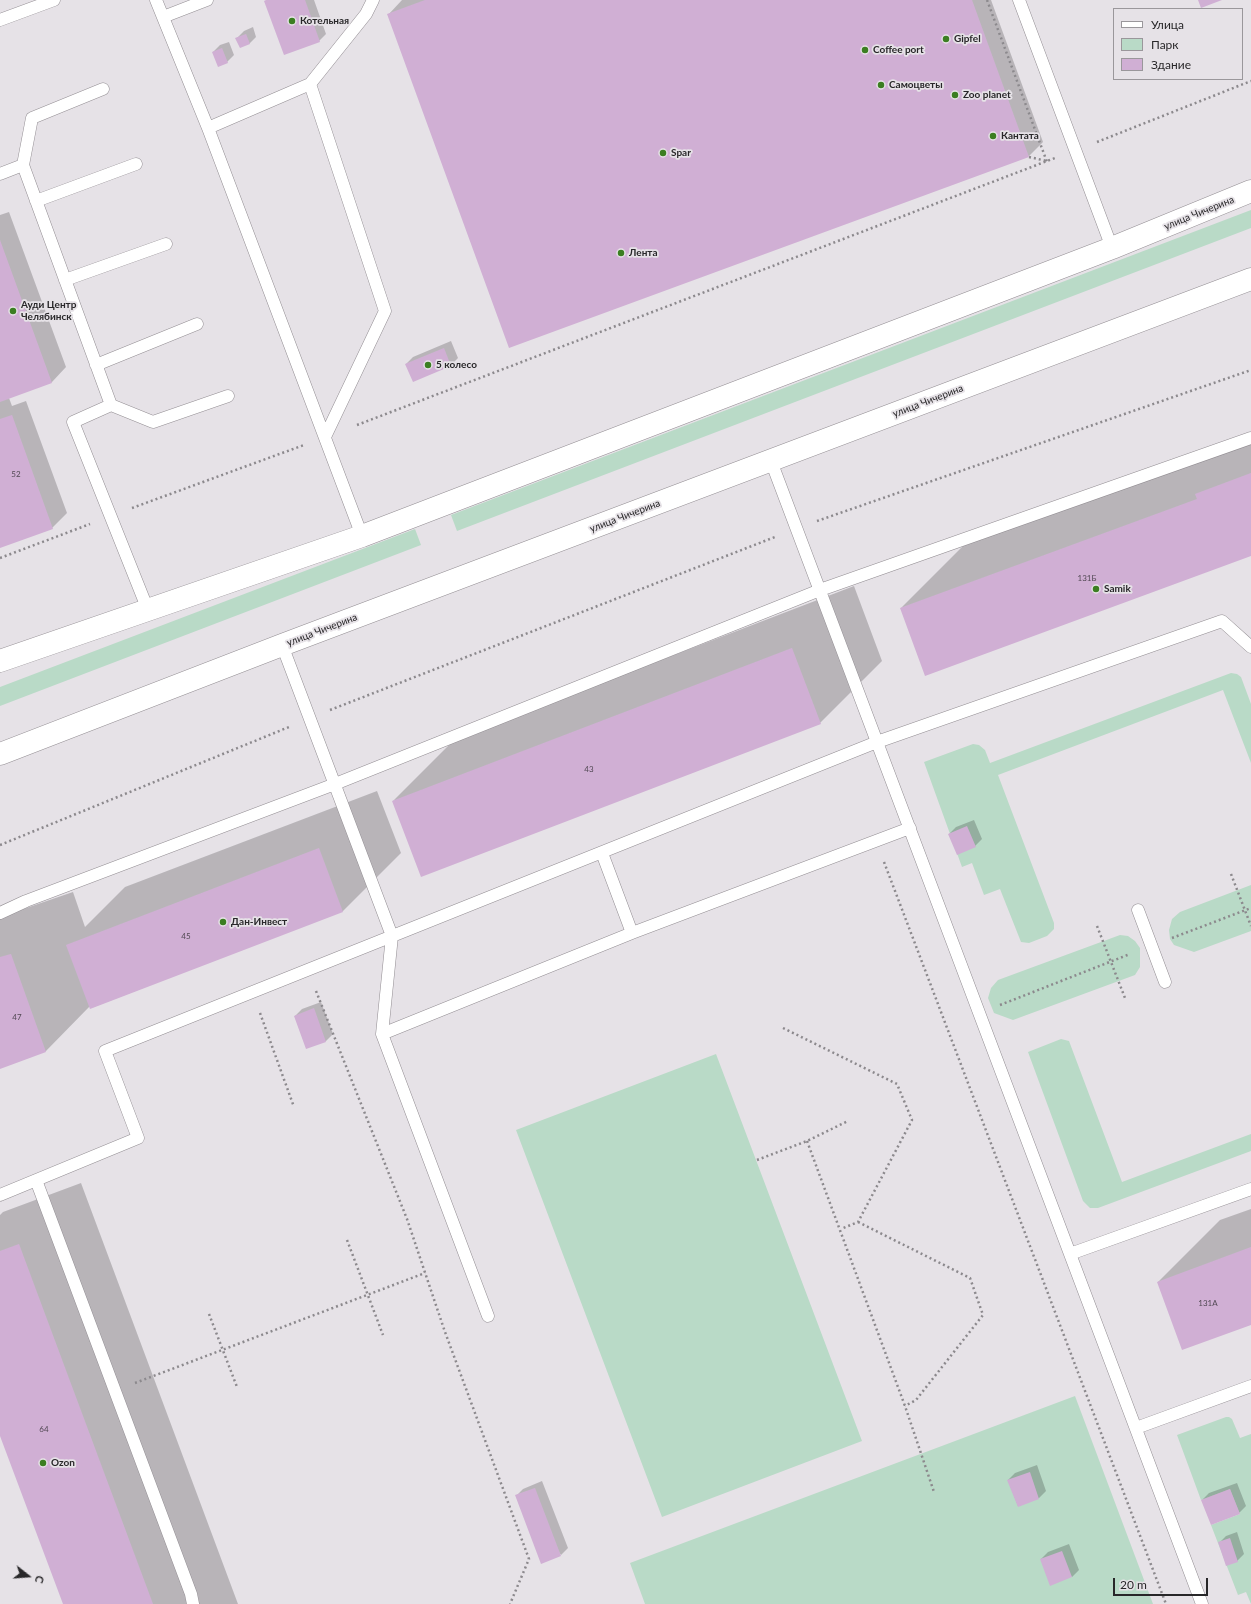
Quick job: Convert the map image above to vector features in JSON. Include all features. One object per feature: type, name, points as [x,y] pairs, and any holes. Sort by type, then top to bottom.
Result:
[{"type":"main road","name":"улица Чичерина","points":[[0,661],[362,536],[1112,248],[1251,191]]},
{"type":"main road","name":"улица Чичерина","points":[[0,754],[282,645],[1251,279]]},
{"type":"lane","points":[[0,20],[54,0]]},
{"type":"lane","points":[[156,0],[208,128],[362,536]]},
{"type":"lane","points":[[164,17],[207,0]]},
{"type":"lane","points":[[208,128],[310,84],[366,14],[373,0]]},
{"type":"lane","points":[[1019,0],[1112,248]]},
{"type":"lane","points":[[310,84],[385,311],[325,437]]},
{"type":"lane","points":[[103,89],[32,118],[23,165],[111,406]]},
{"type":"lane","points":[[36,202],[136,164]]},
{"type":"lane","points":[[0,174],[23,165]]},
{"type":"lane","points":[[65,280],[166,244]]},
{"type":"lane","points":[[96,365],[196,324]]},
{"type":"lane","points":[[148,610],[73,422],[111,406],[153,422],[228,396]]},
{"type":"lane","points":[[0,913],[26,901],[336,784],[820,590],[1251,438]]},
{"type":"lane","points":[[771,461],[1202,1604]]},
{"type":"lane","points":[[0,1195],[138,1138],[105,1051],[877,742],[1222,621],[1251,647]]},
{"type":"lane","points":[[282,645],[336,784],[392,936],[382,1034],[488,1316]]},
{"type":"lane","points":[[382,1034],[632,932],[910,828]]},
{"type":"lane","points":[[602,853],[632,932]]},
{"type":"lane","points":[[1138,910],[1165,982]]},
{"type":"lane","points":[[36,1180],[191,1594],[192,1604]]},
{"type":"lane","points":[[1070,1254],[1251,1189]]},
{"type":"lane","points":[[1136,1428],[1251,1386]]},
{"type":"path","points":[[987,0],[1047,162]]},
{"type":"path","points":[[0,558],[325,437],[1047,162],[1251,81]]},
{"type":"path","points":[[1029,157],[1047,162]]},
{"type":"path","points":[[0,845],[310,718],[797,528],[1251,370]]},
{"type":"path","points":[[876,841],[1166,1604]]},
{"type":"path","points":[[1232,874],[1251,926]]},
{"type":"path","points":[[980,1013],[1251,908]]},
{"type":"path","points":[[1097,926],[1125,998]]},
{"type":"path","points":[[308,970],[407,1219],[425,1273],[529,1559],[510,1604]]},
{"type":"path","points":[[252,993],[294,1107]]},
{"type":"path","points":[[783,1028],[897,1084],[912,1120],[858,1222],[841,1229]]},
{"type":"path","points":[[757,1160],[807,1141],[848,1121]]},
{"type":"path","points":[[807,1141],[841,1229],[905,1406],[934,1492]]},
{"type":"path","points":[[858,1222],[970,1278],[983,1315],[916,1400],[905,1406]]},
{"type":"path","points":[[347,1240],[383,1335]]},
{"type":"path","points":[[115,1391],[425,1273]]},
{"type":"path","points":[[209,1314],[237,1387]]},
{"type":"green space","points":[[1251,210],[1251,228],[457,531],[451,515]]},
{"type":"green space","points":[[415,529],[421,545],[0,706],[0,687]]},
{"type":"green space","points":[[1231,673],[1237,674],[1241,677],[1251,704],[1251,763],[1223,690],[998,775],[1054,923],[1054,929],[1047,936],[1029,943],[1021,942],[1000,889],[984,895],[972,863],[962,867],[924,762],[973,744],[979,745],[985,750],[990,763]]},
{"type":"green space","points":[[1251,885],[1251,931],[1194,952],[1174,945],[1170,939],[1169,930],[1172,919],[1180,912]]},
{"type":"green space","points":[[1120,935],[1128,936],[1135,941],[1140,948],[1140,967],[1135,975],[1013,1020],[994,1013],[988,998],[991,988],[998,980]]},
{"type":"green space","points":[[1061,1039],[1069,1041],[1122,1182],[1251,1134],[1251,1151],[1098,1208],[1090,1208],[1083,1201],[1028,1052]]},
{"type":"green space","points":[[716,1054],[862,1441],[662,1517],[516,1130]]},
{"type":"green space","points":[[1075,1396],[1153,1604],[645,1604],[630,1563]]},
{"type":"green space","points":[[1226,1417],[1232,1419],[1240,1438],[1251,1434],[1251,1604],[1246,1592],[1238,1595],[1211,1525],[1240,1514],[1230,1489],[1201,1500],[1177,1435]]},
{"type":"building","name":"Котельная","points":[[305,0],[320,42],[284,55],[264,1]]},
{"type":"building","name":"Лента","points":[[425,0],[972,0],[1029,157],[509,348],[387,14]]},
{"type":"building","points":[[1198,0],[1222,0],[1201,8]]},
{"type":"building","points":[[246,34],[250,44],[240,48],[235,38]]},
{"type":"building","points":[[222,48],[228,63],[218,67],[212,52]]},
{"type":"building","name":"Ауди Центр Челябинск","points":[[0,240],[52,383],[0,402]]},
{"type":"building","name":"5 колесо","points":[[444,348],[451,366],[413,382],[405,364]]},
{"type":"building","points":[[12,415],[53,529],[0,548],[0,419]]},
{"type":"building","points":[[1251,473],[1251,556],[925,676],[900,608],[1197,499],[1195,494]]},
{"type":"building","points":[[792,648],[821,724],[421,877],[392,801]]},
{"type":"building","points":[[967,826],[976,847],[957,855],[948,834]]},
{"type":"building","points":[[319,848],[343,912],[90,1009],[66,945]]},
{"type":"building","points":[[11,954],[46,1052],[0,1069],[0,957]]},
{"type":"building","points":[[314,1008],[326,1042],[306,1049],[294,1016]]},
{"type":"building","points":[[19,1244],[153,1604],[63,1604],[0,1436],[0,1251]]},
{"type":"building","points":[[1251,1247],[1251,1325],[1182,1350],[1157,1282]]},
{"type":"building","points":[[1030,1472],[1039,1499],[1018,1507],[1007,1480]]},
{"type":"building","points":[[535,1488],[561,1556],[541,1564],[515,1495]]},
{"type":"building","points":[[1230,1489],[1240,1514],[1211,1525],[1201,1500]]},
{"type":"building","points":[[1230,1538],[1238,1562],[1226,1566],[1218,1542]]},
{"type":"building","points":[[1062,1551],[1072,1577],[1050,1586],[1040,1559]]},
{"type":"place","name":"Котельная","points":[[292,21]]},
{"type":"place","name":"Gipfel","points":[[946,39]]},
{"type":"place","name":"Coffee port","points":[[865,50]]},
{"type":"place","name":"Самоцветы","points":[[881,85]]},
{"type":"place","name":"Zoo planet","points":[[955,95]]},
{"type":"place","name":"Кантата","points":[[993,136]]},
{"type":"place","name":"Spar","points":[[663,153]]},
{"type":"place","name":"Лента","points":[[621,253]]},
{"type":"place","name":"Ауди Центр Челябинск","points":[[13,311]]},
{"type":"place","name":"5 колесо","points":[[428,365]]},
{"type":"place","name":"Samik","points":[[1096,589]]},
{"type":"place","name":"Дан-Инвест","points":[[223,922]]},
{"type":"place","name":"Ozon","points":[[43,1463]]}]
